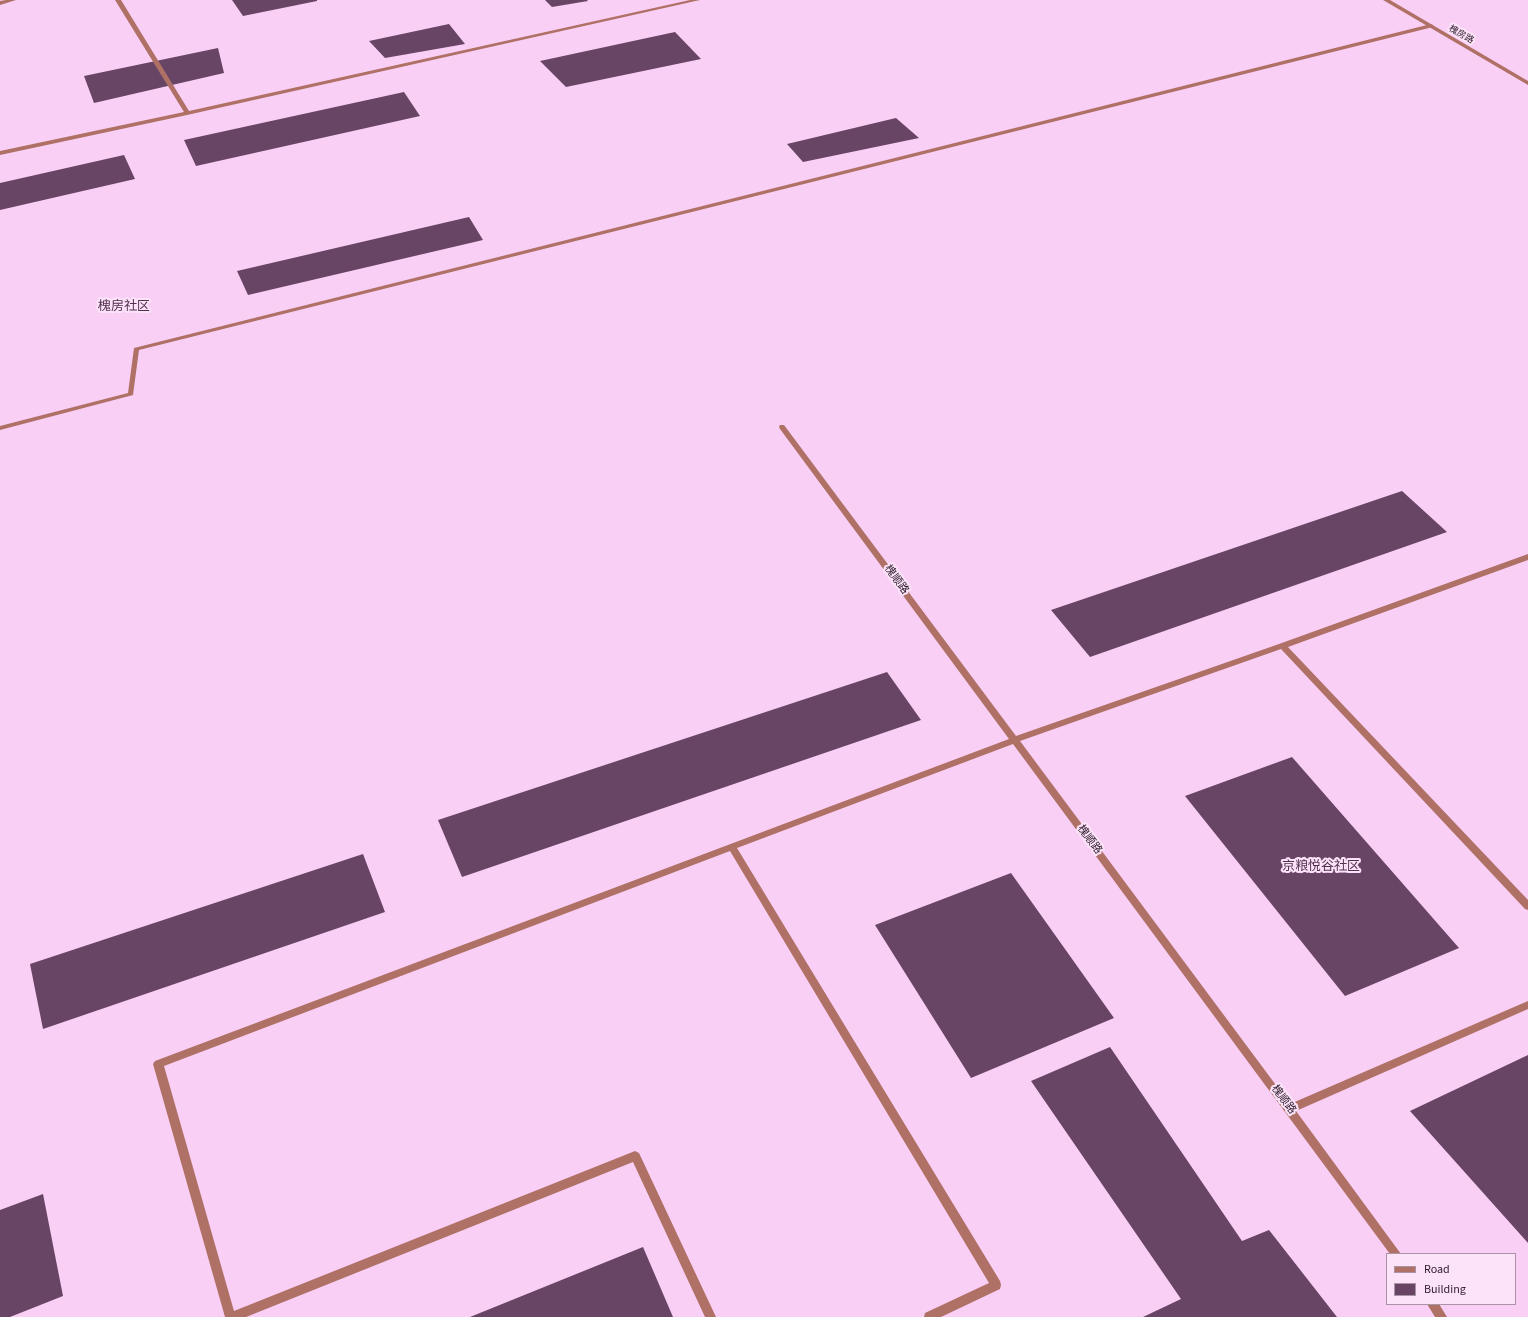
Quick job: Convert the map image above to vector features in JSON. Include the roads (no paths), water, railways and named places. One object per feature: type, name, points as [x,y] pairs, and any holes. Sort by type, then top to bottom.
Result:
[{"type":"street","points":[[0,3],[13,0]]},
{"type":"street","points":[[118,0],[187,113]]},
{"type":"street","points":[[0,153],[697,0]]},
{"type":"street","name":"槐房路","points":[[1386,0],[1528,83]]},
{"type":"street","points":[[0,428],[132,394],[136,349],[1431,26]]},
{"type":"street","name":"槐顺路","points":[[782,427],[1395,1253]]},
{"type":"street","points":[[711,1317],[635,1156],[232,1317],[158,1064],[1014,740],[1282,646],[1528,557]]},
{"type":"street","points":[[1282,646],[1528,906]]},
{"type":"street","points":[[732,847],[996,1285],[929,1317]]},
{"type":"street","points":[[1289,1109],[1528,1005]]},
{"type":"street","points":[[1433,1305],[1442,1317]]},
{"type":"district","name":"槐房社区","points":[[124,307]]},
{"type":"district","name":"京粮悦谷社区","points":[[1321,867]]}]
